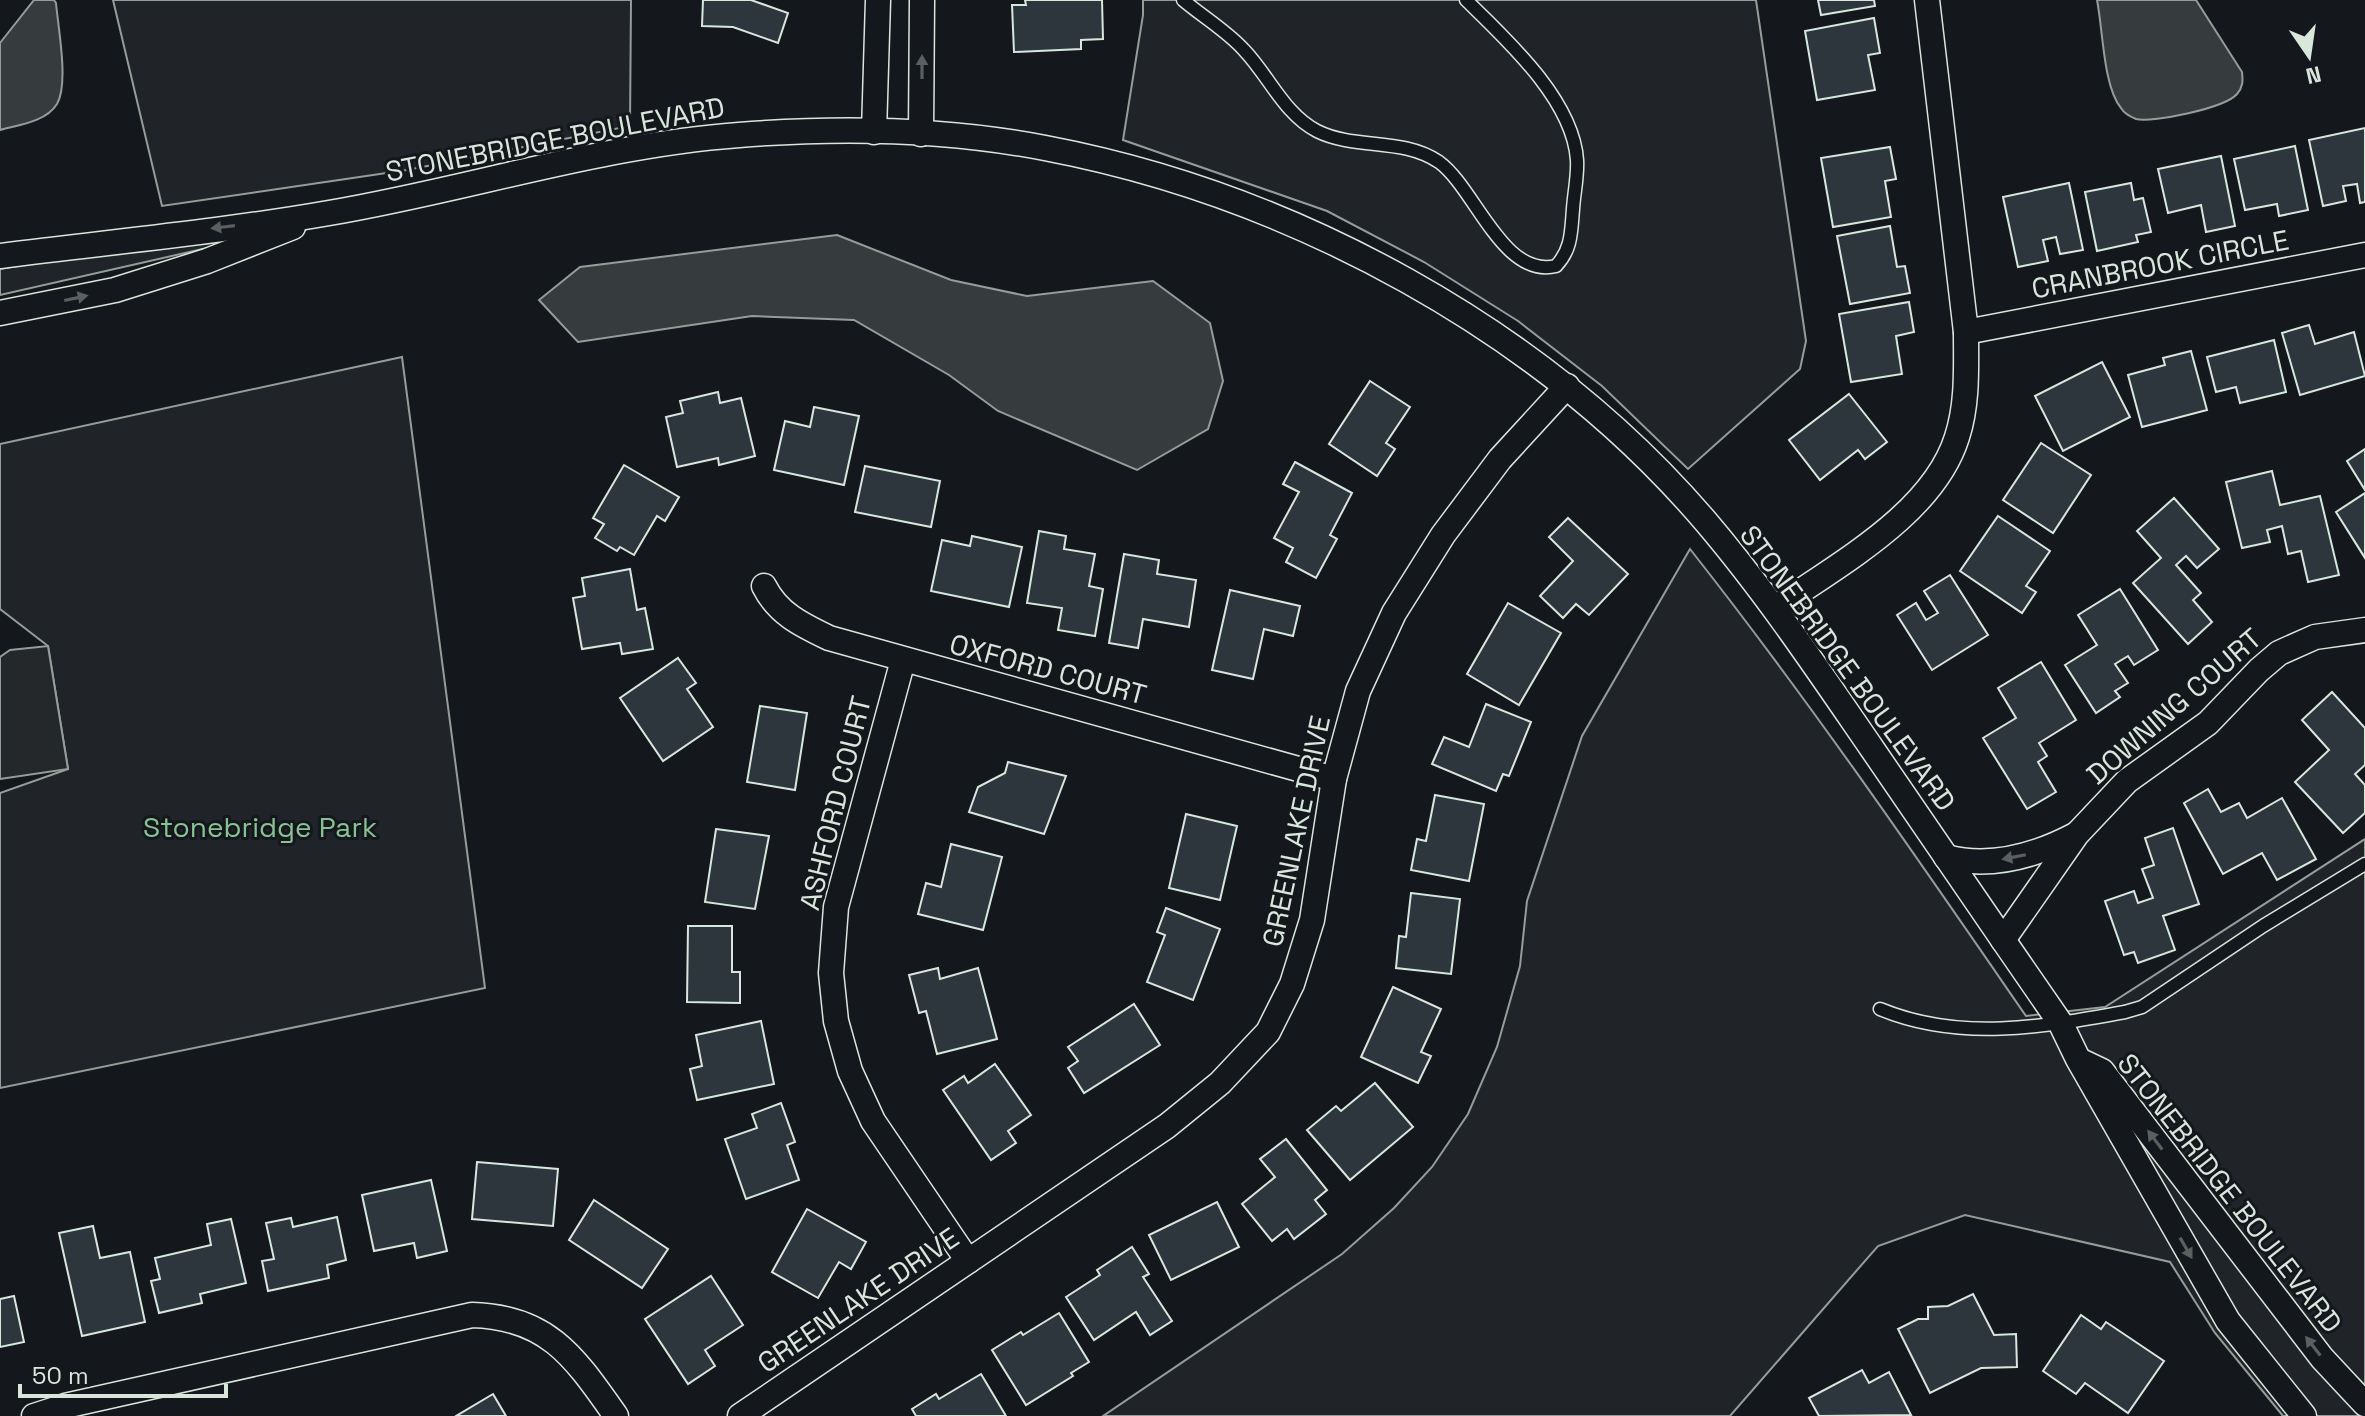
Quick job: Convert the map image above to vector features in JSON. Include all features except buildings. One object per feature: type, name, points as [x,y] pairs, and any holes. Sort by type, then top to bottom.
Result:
[{"type":"street","points":[[874,132],[878,0]]},
{"type":"street","points":[[921,134],[922,0]]},
{"type":"street","points":[[1776,608],[1887,530],[1913,506],[1943,469],[1958,437],[1967,389],[1966,332],[1927,0]]},
{"type":"street","name":"STONEBRIDGE BOULEVARD","points":[[0,256],[328,213],[635,149],[732,135],[808,131],[982,138],[1116,164],[1286,221],[1384,269],[1479,324],[1567,386],[1637,449],[1703,519],[1776,608],[2061,1024],[2228,1321],[2304,1416]]},
{"type":"street","name":"STONEBRIDGE BOULEVARD","points":[[0,313],[115,290],[207,261],[328,213]]},
{"type":"street","name":"CRANBROOK CIRCLE","points":[[1966,332],[2365,255]]},
{"type":"street","name":"GREENLAKE DRIVE","points":[[740,1416],[1180,1116],[1220,1083],[1268,1032],[1292,984],[1306,944],[1334,779],[1358,691],[1394,613],[1443,535],[1500,459],[1567,386]]},
{"type":"street","name":"OXFORD COURT","points":[[764,586],[782,612],[829,638],[1334,779]]},
{"type":"street","name":"DOWNING COURT","points":[[2003,940],[2077,834],[2127,781],[2208,723],[2279,653],[2315,637],[2365,630]]},
{"type":"street","name":"ASHFORD COURT","points":[[903,660],[836,907],[831,973],[836,1021],[850,1071],[873,1121],[968,1261]]},
{"type":"street","name":"DOWNING COURT","points":[[1946,857],[1966,862],[2011,858],[2053,847],[2077,834]]},
{"type":"street","name":"STONEBRIDGE BOULEVARD","points":[[2078,1059],[2102,1071],[2322,1358],[2365,1404]]},
{"type":"street","points":[[34,1416],[65,1406],[472,1315],[502,1318],[534,1327],[558,1344],[585,1372],[616,1416]]},
{"type":"lane","points":[[1183,0],[1244,49],[1286,106],[1306,125],[1341,140],[1390,144],[1440,163],[1491,227],[1524,262],[1534,268],[1556,266],[1571,241],[1577,161],[1573,140],[1545,85],[1501,33],[1466,0]]},
{"type":"lane","points":[[1880,1009],[1904,1019],[2006,1030],[2061,1024],[2142,1007],[2263,926],[2365,864]]},
{"type":"green space","points":[[113,0],[631,0],[630,126],[407,170],[162,206]]},
{"type":"green space","points":[[1143,0],[1756,0],[1806,341],[1800,369],[1688,469],[1602,386],[1518,321],[1424,262],[1327,211],[1123,140]]},
{"type":"green space","points":[[226,229],[229,243],[0,295],[0,269]]},
{"type":"green space","name":"Stonebridge Park","points":[[402,357],[485,988],[0,1088],[0,793],[68,769],[48,646],[0,609],[0,444]]},
{"type":"green space","points":[[1690,549],[1820,721],[2026,1016],[2105,1007],[2365,839],[2365,1416],[2283,1416],[2215,1333],[2170,1262],[1965,1215],[1878,1246],[1730,1416],[1103,1416],[1342,1254],[1394,1208],[1432,1167],[1468,1114],[1497,1047],[1520,966],[1527,901],[1582,736]]},
{"type":"shaded area","points":[[34,0],[54,0],[56,3],[62,69],[60,95],[57,104],[46,115],[0,130],[0,43]]},
{"type":"shaded area","points":[[2097,0],[2196,0],[2242,72],[2239,91],[2219,104],[2188,113],[2145,120],[2128,115],[2122,110],[2110,86]]},
{"type":"shaded area","points":[[837,235],[951,280],[1027,296],[1153,281],[1210,323],[1223,381],[1208,429],[1137,470],[998,411],[949,375],[854,320],[752,316],[578,342],[539,300],[580,267]]},
{"type":"shaded area","points":[[48,646],[68,769],[0,779],[0,657],[10,650]]}]
